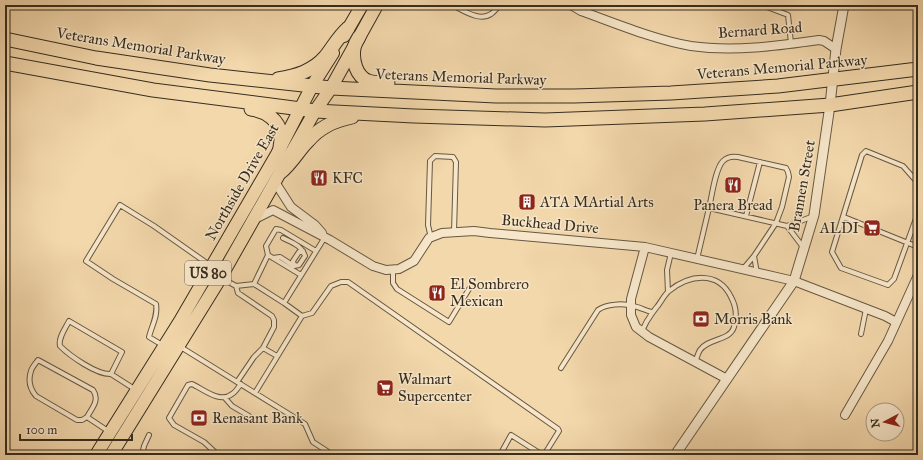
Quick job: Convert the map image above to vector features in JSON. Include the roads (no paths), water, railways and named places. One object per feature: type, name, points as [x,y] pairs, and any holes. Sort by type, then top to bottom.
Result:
[{"type":"highway","points":[[266,81],[300,74],[314,67],[325,57],[338,37],[348,28]]},
{"type":"highway","points":[[359,37],[354,48],[353,60],[356,69],[368,81],[435,87],[496,96]]},
{"type":"highway","name":"Veterans Memorial Parkway","points":[[5,39],[96,58],[210,75],[330,88],[496,96],[574,96],[778,86],[918,69]]},
{"type":"highway","points":[[5,63],[161,91],[315,111],[546,120],[705,114],[830,105],[918,92]]},
{"type":"highway","points":[[115,83],[124,89],[207,104],[257,110],[265,113],[272,117],[278,127],[281,135],[280,148]]},
{"type":"highway","points":[[278,177],[290,165],[309,140],[323,128],[340,119],[364,114]]},
{"type":"main road","name":"Northside Drive East","points":[[111,455],[212,266],[280,148],[312,86],[362,5]]},
{"type":"main road","name":"Northside Drive East","points":[[96,455],[137,390],[220,278],[377,5]]},
{"type":"street","name":"Bernard Road","points":[[571,5],[581,11],[651,35],[690,46],[726,49],[818,40],[824,41],[836,48]]},
{"type":"street","name":"Brannen Street","points":[[675,455],[794,281],[814,215],[830,105],[836,48],[844,5]]},
{"type":"street","points":[[278,177],[291,207],[315,225],[325,236]]},
{"type":"street","points":[[253,220],[273,210],[325,236],[373,266],[386,270],[399,269],[414,261],[429,238],[431,238]]},
{"type":"street","name":"Buckhead Drive","points":[[431,238],[442,233],[474,231],[645,247],[794,281],[896,322]]},
{"type":"street","points":[[645,247],[631,299],[631,315],[636,327],[648,337],[727,379]]},
{"type":"street","points":[[845,415],[888,341],[918,275]]},
{"type":"lane","points":[[452,5],[476,16],[484,17],[491,14],[500,5]]},
{"type":"lane","points":[[762,5],[788,15],[791,43]]},
{"type":"lane","points":[[918,183],[903,166],[866,150],[862,155],[844,218],[832,252],[840,268],[888,285],[894,279],[918,213]]},
{"type":"lane","points":[[431,238],[428,225],[430,161],[435,156],[452,158],[456,162],[454,232]]},
{"type":"lane","points":[[697,259],[718,169],[722,162],[732,156],[786,168],[789,177],[782,207],[776,223],[754,256],[742,269]]},
{"type":"lane","points":[[746,216],[760,162]]},
{"type":"lane","points":[[212,266],[165,233],[120,205],[86,261],[113,279],[156,304],[157,313],[151,326],[149,337],[170,344],[239,383],[305,424],[313,442],[333,455]]},
{"type":"lane","points":[[709,208],[787,226],[804,248]]},
{"type":"lane","points":[[787,226],[814,215]]},
{"type":"lane","points":[[844,218],[918,246]]},
{"type":"lane","points":[[254,284],[268,255],[266,246],[276,229],[282,230],[316,251]]},
{"type":"lane","points":[[274,232],[301,247],[305,256],[299,265],[294,266]]},
{"type":"lane","points":[[284,303],[325,236]]},
{"type":"lane","points":[[294,266],[293,261],[299,252],[303,251]]},
{"type":"lane","points":[[668,292],[667,270],[671,253]]},
{"type":"lane","points":[[268,255],[301,275]]},
{"type":"lane","points":[[754,256],[757,273]]},
{"type":"lane","points":[[273,258],[280,257],[294,266]]},
{"type":"lane","points":[[392,269],[393,284],[397,289],[449,322],[469,289]]},
{"type":"lane","points":[[220,278],[236,286],[254,284],[302,316]]},
{"type":"lane","points":[[642,332],[646,320],[668,292],[680,284],[695,278],[717,280],[727,289],[734,302],[736,318],[734,327],[731,334],[708,344],[700,350],[695,362]]},
{"type":"lane","points":[[254,393],[302,316],[312,313],[331,286],[341,282],[348,282],[560,431],[544,454],[541,454],[511,435],[500,455]]},
{"type":"lane","points":[[218,455],[204,442],[174,425],[169,418],[188,385],[192,384],[217,397],[225,398],[233,394],[254,357],[263,348],[274,327],[274,320],[272,316],[238,293],[236,286]]},
{"type":"lane","points":[[561,368],[598,310],[602,307],[610,305],[631,305],[652,312]]},
{"type":"lane","points":[[860,334],[866,309]]},
{"type":"lane","points":[[111,374],[122,352],[70,321],[59,343],[64,351],[94,370],[111,374],[137,390]]},
{"type":"lane","points":[[263,348],[277,356]]},
{"type":"lane","points":[[38,360],[93,390],[96,395],[96,401],[86,417],[82,420],[77,420],[36,396],[30,385],[31,371],[38,360]]},
{"type":"lane","points":[[225,398],[232,406],[249,416]]},
{"type":"lane","points":[[86,417],[110,432]]},
{"type":"lane","points":[[142,455],[144,446],[149,436]]},
{"type":"place","name":"KFC","points":[[319,178]]},
{"type":"place","name":"Panera Bread","points":[[733,185]]},
{"type":"place","name":"ATA MArtial Arts","points":[[527,202]]},
{"type":"place","name":"ALDI","points":[[872,228]]},
{"type":"place","name":"El Sombrero Mexican","points":[[437,293]]},
{"type":"place","name":"Morris Bank","points":[[701,319]]},
{"type":"place","name":"Walmart Supercenter","points":[[385,388]]},
{"type":"place","name":"Renasant Bank","points":[[199,418]]}]
